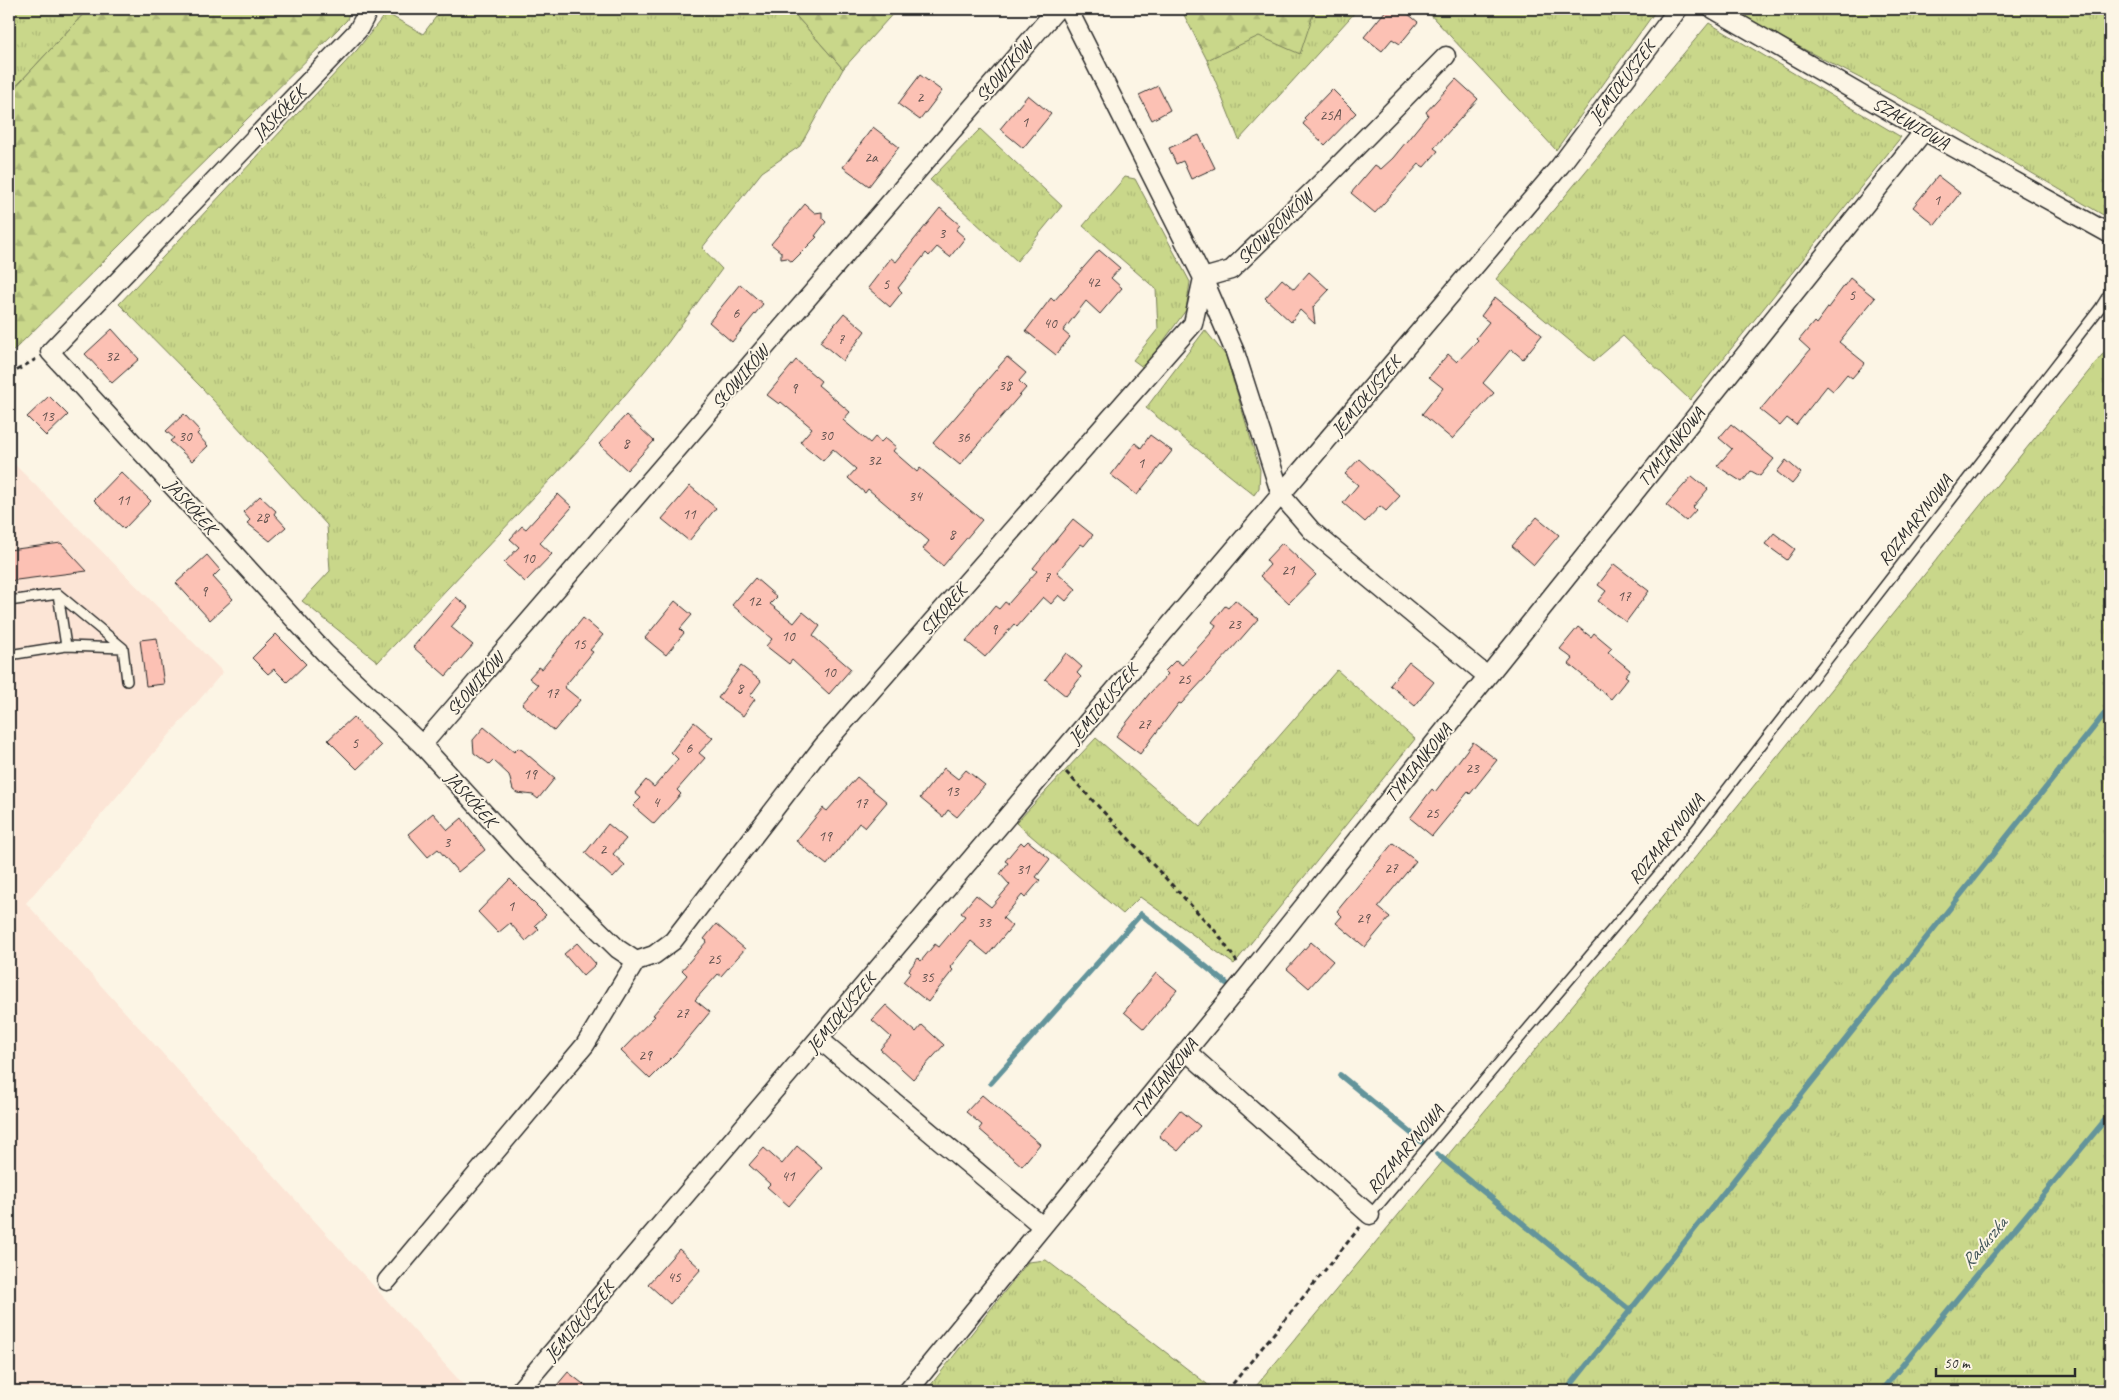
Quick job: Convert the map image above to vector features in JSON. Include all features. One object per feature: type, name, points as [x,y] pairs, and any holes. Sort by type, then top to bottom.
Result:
[{"type":"street","name":"JASKÓŁEK","points":[[370,9],[358,30],[50,352],[325,653],[422,745],[527,860],[618,949],[636,960]]},
{"type":"street","name":"SŁOWIKÓW","points":[[422,745],[1057,9]]},
{"type":"street","points":[[1068,9],[1204,278],[1235,352],[1281,494],[1312,531],[1487,676]]},
{"type":"street","name":"JEMIOŁUSZEK","points":[[519,1391],[1560,166],[1678,9]]},
{"type":"street","name":"SZAŁWIOWA","points":[[1713,9],[1924,131],[2110,234]]},
{"type":"street","name":"SKOWRONKÓW","points":[[1204,278],[1231,270],[1326,178],[1446,56]]},
{"type":"street","name":"TYMIANKOWA","points":[[908,1391],[1247,977],[1924,131]]},
{"type":"street","name":"SIKOREK","points":[[636,960],[654,955],[673,941],[822,746],[1193,324],[1204,278]]},
{"type":"street","points":[[387,1281],[585,1045],[636,960]]},
{"type":"street","points":[[818,1039],[1042,1226]]},
{"type":"street","points":[[1186,1051],[1370,1215]]},
{"type":"lane","name":"ROZMARYNOWA","points":[[1370,1215],[1686,842],[2094,316],[2110,292]]},
{"type":"lane","points":[[9,601],[58,594],[123,648],[127,680]]},
{"type":"lane","points":[[58,594],[66,646]]},
{"type":"lane","points":[[9,655],[66,646],[123,648]]},
{"type":"path","points":[[9,375],[50,352]]},
{"type":"path","points":[[1055,760],[1217,933],[1247,977]]},
{"type":"path","name":"ROZMARYNOWA","points":[[1227,1391],[1370,1215]]},
{"type":"shaded area","points":[[9,459],[223,672],[26,903],[469,1391],[9,1391]]},
{"type":"green space","points":[[9,9],[88,9],[9,94]]},
{"type":"green space","points":[[88,9],[350,9],[347,20],[9,355],[9,94]]},
{"type":"green space","points":[[442,9],[790,9],[843,69],[800,146],[762,172],[702,248],[722,269],[667,344],[587,441],[378,662],[302,601],[330,571],[327,525],[202,388],[119,304],[357,50],[386,13],[423,34]]},
{"type":"green space","points":[[790,9],[897,9],[843,69]]},
{"type":"green space","points":[[1181,9],[1315,9],[1300,54],[1259,36],[1207,60]]},
{"type":"green space","points":[[1260,9],[1358,9],[1239,140],[1207,60]]},
{"type":"green space","points":[[1425,9],[1657,9],[1556,150]]},
{"type":"green space","points":[[1726,9],[2110,9],[2110,219],[1945,122]]},
{"type":"green space","points":[[1709,23],[1901,137],[1690,400],[1623,336],[1594,361],[1496,279]]},
{"type":"green space","points":[[980,129],[1062,206],[1017,261],[930,180]]},
{"type":"green space","points":[[1125,177],[1135,179],[1190,282],[1186,310],[1144,368],[1133,360],[1158,329],[1156,289],[1083,226]]},
{"type":"green space","points":[[1205,330],[1226,356],[1260,470],[1259,488],[1254,495],[1146,408]]},
{"type":"green space","points":[[2110,345],[2110,1391],[1252,1391],[1718,830]]},
{"type":"green space","points":[[1337,670],[1415,739],[1234,964],[1140,897],[1123,914],[1016,823],[1096,738],[1200,827]]},
{"type":"green space","points":[[1046,1260],[1216,1391],[926,1391],[1028,1262]]},
{"type":"building","points":[[1387,9],[1402,9],[1418,22],[1400,44],[1392,39],[1382,51],[1364,37]]},
{"type":"building","points":[[920,75],[942,91],[920,120],[898,104]]},
{"type":"building","points":[[1456,79],[1478,99],[1434,148],[1438,151],[1424,167],[1419,164],[1375,213],[1351,193],[1375,165],[1381,169],[1393,158],[1428,115],[1426,112]]},
{"type":"building","points":[[1158,86],[1170,110],[1152,120],[1139,95]]},
{"type":"building","points":[[1332,89],[1356,113],[1325,145],[1303,124],[1306,120],[1304,118]]},
{"type":"building","points":[[1028,95],[1051,114],[1023,148],[1000,129]]},
{"type":"building","points":[[873,127],[899,147],[869,186],[843,167]]},
{"type":"building","points":[[1199,135],[1215,168],[1191,179],[1183,161],[1176,164],[1169,148]]},
{"type":"building","points":[[1938,176],[1960,193],[1935,225],[1913,207]]},
{"type":"building","points":[[805,204],[815,213],[822,212],[822,218],[826,222],[815,236],[817,237],[792,262],[787,258],[781,259],[781,252],[771,244]]},
{"type":"building","points":[[940,208],[960,225],[956,230],[965,238],[950,257],[937,247],[929,256],[926,253],[898,288],[902,292],[890,307],[868,288],[891,258],[896,262]]},
{"type":"building","points":[[1099,250],[1120,268],[1111,278],[1122,288],[1100,314],[1086,301],[1063,331],[1070,337],[1056,355],[1026,331],[1051,298],[1054,301]]},
{"type":"building","points":[[1309,272],[1329,290],[1313,307],[1315,324],[1300,310],[1291,322],[1265,298],[1282,279],[1294,289]]},
{"type":"building","points":[[1850,278],[1875,298],[1839,342],[1865,363],[1852,378],[1847,374],[1833,391],[1827,386],[1796,425],[1787,418],[1780,426],[1760,410],[1810,350],[1799,340],[1814,322],[1816,324]]},
{"type":"building","points":[[740,284],[763,304],[732,342],[709,322]]},
{"type":"building","points":[[1495,297],[1542,335],[1523,359],[1511,349],[1483,383],[1494,393],[1452,439],[1422,414],[1443,388],[1429,377],[1448,354],[1457,362],[1478,340],[1476,338],[1489,322],[1481,316]]},
{"type":"building","points":[[844,313],[865,331],[843,361],[820,342]]},
{"type":"building","points":[[112,329],[139,359],[112,383],[85,354]]},
{"type":"building","points":[[1007,357],[1026,373],[1019,381],[1026,388],[960,465],[933,443]]},
{"type":"building","points":[[796,360],[821,381],[818,385],[850,412],[843,420],[870,443],[875,437],[881,442],[885,438],[896,447],[893,451],[917,472],[920,468],[982,520],[943,566],[923,549],[929,541],[868,489],[865,493],[848,478],[856,469],[833,449],[823,461],[800,442],[812,428],[781,402],[779,404],[767,395]]},
{"type":"building","points":[[49,396],[68,415],[46,436],[27,417]]},
{"type":"building","points":[[184,414],[200,431],[197,434],[208,446],[192,461],[170,441],[174,438],[166,431]]},
{"type":"building","points":[[626,415],[654,441],[627,470],[599,444]]},
{"type":"building","points":[[1731,424],[1774,459],[1760,476],[1751,471],[1742,482],[1717,466],[1732,449],[1719,438]]},
{"type":"building","points":[[1150,435],[1172,451],[1137,495],[1111,475],[1135,443],[1141,448]]},
{"type":"building","points":[[1359,459],[1400,496],[1386,511],[1380,506],[1365,522],[1343,503],[1358,485],[1345,474]]},
{"type":"building","points":[[1786,460],[1801,473],[1792,484],[1777,472]]},
{"type":"building","points":[[121,472],[151,501],[124,529],[94,500]]},
{"type":"building","points":[[1692,476],[1708,489],[1693,507],[1696,510],[1686,521],[1666,505]]},
{"type":"building","points":[[690,486],[716,508],[689,541],[662,519]]},
{"type":"building","points":[[558,494],[572,507],[540,543],[552,554],[525,582],[504,563],[519,547],[510,539],[522,526],[526,529]]},
{"type":"building","points":[[260,496],[276,511],[274,514],[286,527],[270,541],[247,523],[250,520],[243,512]]},
{"type":"building","points":[[1537,517],[1559,535],[1534,565],[1512,546]]},
{"type":"building","points":[[1073,519],[1093,535],[1084,546],[1081,544],[1057,572],[1076,589],[1066,601],[1059,595],[1051,604],[1043,597],[1017,627],[1014,624],[985,657],[966,641],[995,606],[999,609],[1005,602],[1008,604],[1037,571],[1033,568]]},
{"type":"building","points":[[1774,533],[1795,549],[1787,560],[1765,544]]},
{"type":"building","points":[[61,543],[87,571],[9,581],[9,550]]},
{"type":"building","points":[[1282,543],[1316,575],[1289,603],[1260,576],[1270,565],[1266,560]]},
{"type":"building","points":[[207,555],[220,570],[213,577],[233,599],[210,620],[176,583]]},
{"type":"building","points":[[1614,564],[1649,591],[1626,622],[1598,601],[1606,591],[1598,585]]},
{"type":"building","points":[[755,578],[777,597],[770,604],[794,623],[803,612],[820,626],[813,636],[851,669],[829,694],[792,660],[789,664],[766,646],[772,639],[732,605]]},
{"type":"building","points":[[456,597],[468,607],[451,627],[473,645],[446,676],[413,647]]},
{"type":"building","points":[[1235,600],[1258,619],[1181,704],[1179,703],[1140,754],[1116,736],[1149,694],[1168,674],[1165,671],[1176,660],[1182,665],[1212,632],[1216,625],[1212,622],[1225,606],[1228,608]]},
{"type":"building","points":[[675,601],[692,615],[680,629],[684,633],[666,655],[645,638]]},
{"type":"building","points":[[583,618],[603,635],[590,650],[593,652],[564,687],[580,700],[554,731],[522,704],[538,685],[529,678],[539,667],[542,669]]},
{"type":"building","points":[[1578,627],[1591,637],[1594,633],[1612,648],[1608,652],[1630,670],[1625,676],[1628,678],[1611,699],[1569,664],[1573,659],[1560,649]]},
{"type":"building","points":[[276,634],[306,664],[287,682],[274,669],[268,674],[252,658]]},
{"type":"building","points":[[157,638],[164,684],[146,686],[140,640]]},
{"type":"building","points":[[1066,653],[1082,667],[1077,673],[1081,677],[1066,696],[1045,679]]},
{"type":"building","points":[[1409,662],[1434,682],[1415,706],[1390,685]]},
{"type":"building","points":[[741,666],[761,681],[750,696],[755,699],[743,716],[718,698]]},
{"type":"building","points":[[353,717],[381,746],[357,769],[328,740]]},
{"type":"building","points":[[694,722],[713,738],[699,753],[705,758],[677,790],[681,794],[654,824],[633,806],[641,798],[635,793],[646,780],[654,787],[678,759],[671,752]]},
{"type":"building","points":[[484,727],[514,752],[518,748],[522,750],[555,778],[538,799],[533,795],[517,793],[513,790],[509,775],[493,760],[489,764],[474,753],[473,740]]},
{"type":"building","points":[[1473,742],[1497,760],[1470,794],[1468,792],[1432,836],[1410,818],[1432,789],[1435,792]]},
{"type":"building","points":[[944,768],[958,779],[966,770],[985,785],[957,817],[948,810],[943,817],[920,798]]},
{"type":"building","points":[[857,777],[887,802],[865,828],[859,823],[827,865],[796,841],[823,808],[827,811]]},
{"type":"building","points":[[433,813],[448,830],[462,818],[485,850],[458,872],[438,849],[428,857],[408,834]]},
{"type":"building","points":[[608,824],[626,839],[613,854],[625,865],[613,878],[585,853]]},
{"type":"building","points":[[1028,841],[1050,859],[1036,877],[1040,880],[1025,898],[1022,895],[1003,918],[1012,926],[988,955],[971,941],[950,967],[953,970],[928,1002],[903,982],[911,972],[909,970],[918,958],[921,961],[935,944],[939,947],[965,916],[961,913],[976,895],[991,907],[1010,885],[1000,874],[1008,863],[1005,861],[1021,842],[1024,845]]},
{"type":"building","points":[[1393,843],[1416,861],[1378,907],[1390,917],[1365,947],[1336,923],[1342,916],[1337,911]]},
{"type":"building","points":[[510,879],[546,915],[535,925],[539,929],[526,941],[510,923],[498,933],[478,912]]},
{"type":"building","points":[[716,924],[745,949],[721,976],[718,974],[695,1000],[710,1012],[677,1052],[650,1079],[621,1051],[655,1016],[653,1015],[687,975],[682,970],[707,941],[704,939]]},
{"type":"building","points":[[1311,942],[1333,961],[1309,988],[1287,969]]},
{"type":"building","points":[[577,943],[596,964],[583,976],[564,954]]},
{"type":"building","points":[[1156,973],[1177,990],[1144,1029],[1124,1012]]},
{"type":"building","points":[[886,1005],[916,1032],[922,1025],[944,1045],[913,1079],[880,1049],[891,1037],[872,1020]]},
{"type":"building","points":[[982,1095],[1040,1144],[1022,1166],[979,1129],[982,1125],[966,1112]]},
{"type":"building","points":[[1180,1110],[1200,1126],[1178,1151],[1159,1136]]},
{"type":"building","points":[[797,1146],[822,1168],[789,1206],[767,1187],[770,1184],[749,1165],[764,1148],[782,1164]]},
{"type":"building","points":[[679,1249],[701,1269],[670,1304],[648,1284]]},
{"type":"building","points":[[568,1372],[592,1391],[552,1391]]},
{"type":"waterway","points":[[1566,1391],[2110,707]]},
{"type":"waterway","points":[[991,1083],[1141,914],[1226,983]]},
{"type":"waterway","points":[[1340,1075],[1422,1142]]},
{"type":"waterway","name":"Raduszka","points":[[1881,1391],[2110,1114]]},
{"type":"waterway","points":[[1437,1154],[1631,1311]]}]
